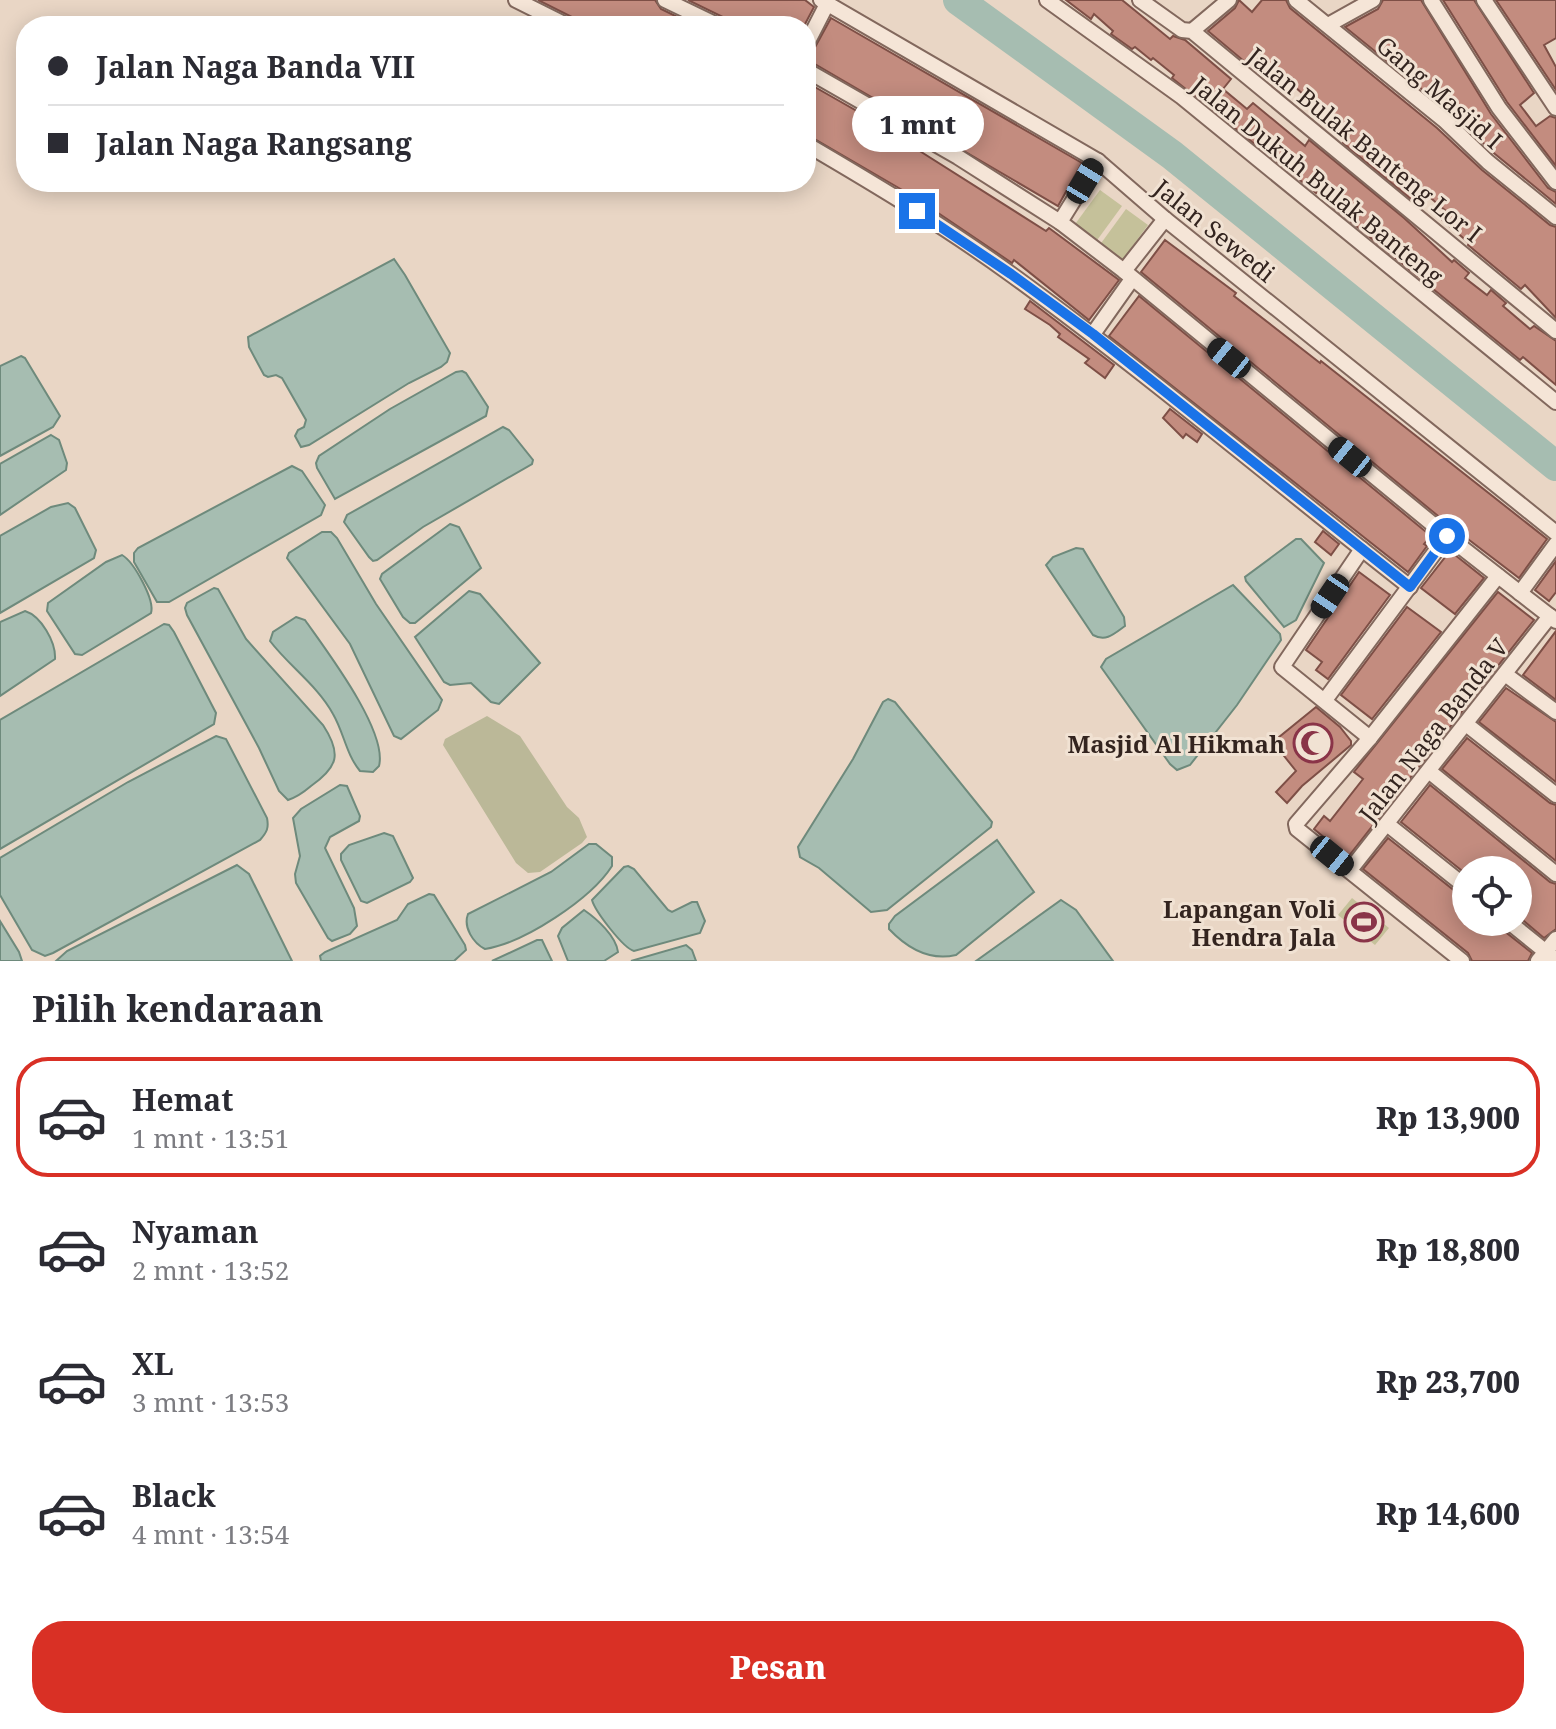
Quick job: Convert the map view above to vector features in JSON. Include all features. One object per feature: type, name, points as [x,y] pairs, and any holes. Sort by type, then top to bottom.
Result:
[{"type":"street","points":[[516,0],[548,16]]},
{"type":"street","points":[[665,0],[698,16]]},
{"type":"street","name":"Jalan Dukuh Bulak Banteng","points":[[1047,0],[1182,97],[1556,402]]},
{"type":"street","name":"Jalan Bulak Banteng Lor I","points":[[1140,0],[1182,30],[1192,31],[1556,331]]},
{"type":"street","points":[[1192,31],[1229,0]]},
{"type":"street","name":"Gang Masjid I","points":[[1296,0],[1444,120],[1488,162],[1556,217]]},
{"type":"street","points":[[1328,25],[1373,0]]},
{"type":"street","points":[[1431,0],[1499,108],[1556,182]]},
{"type":"street","points":[[1484,0],[1556,108]]},
{"type":"street","points":[[816,21],[824,2]]},
{"type":"street","name":"Jalan Sewedi","points":[[824,2],[1098,161],[1165,219],[1556,533]]},
{"type":"street","points":[[816,76],[958,157],[1060,222],[1447,536],[1553,618]]},
{"type":"street","points":[[816,150],[929,219],[1093,334],[1410,587]]},
{"type":"street","points":[[1060,222],[1098,161]]},
{"type":"street","points":[[1093,334],[1165,219]]},
{"type":"street","points":[[1325,700],[1447,536]]},
{"type":"street","points":[[1520,593],[1556,544]]},
{"type":"street","points":[[1362,549],[1282,667],[1370,738]]},
{"type":"street","points":[[1462,961],[1297,829],[1296,824],[1370,738],[1498,576]]},
{"type":"street","name":"Jalan Naga Banda V","points":[[1350,870],[1553,618]]},
{"type":"street","points":[[1505,674],[1556,712]]},
{"type":"street","points":[[1466,724],[1556,795]]},
{"type":"street","points":[[1430,772],[1556,874]]},
{"type":"street","points":[[1387,824],[1452,876]]},
{"type":"street","points":[[1524,936],[1547,957],[1556,939]]},
{"type":"shaded area","points":[[1100,190],[1122,206],[1095,243],[1073,227]]},
{"type":"shaded area","points":[[1126,209],[1148,225],[1121,262],[1099,246]]},
{"type":"shaded area","points":[[394,259],[450,353],[447,362],[301,447],[295,436],[306,420],[282,378],[264,375],[249,347],[248,337]]},
{"type":"shaded area","points":[[21,356],[60,416],[53,427],[0,456],[0,366]]},
{"type":"shaded area","points":[[462,371],[488,407],[486,416],[335,499],[317,468],[319,456],[390,409]]},
{"type":"shaded area","points":[[503,427],[509,430],[533,460],[532,464],[423,527],[377,560],[369,557],[344,522],[347,515]]},
{"type":"shaded area","points":[[51,435],[59,440],[67,463],[66,470],[0,515],[0,464]]},
{"type":"shaded area","points":[[292,466],[302,471],[325,505],[321,515],[169,602],[157,602],[134,562],[134,553],[138,548]]},
{"type":"shaded area","points":[[68,503],[75,508],[96,550],[94,558],[0,613],[0,536],[51,507]]},
{"type":"shaded area","points":[[450,524],[459,527],[481,568],[415,623],[410,623],[403,617],[380,579],[382,574]]},
{"type":"shaded area","points":[[322,532],[331,532],[337,538],[376,604],[442,700],[438,710],[401,739],[394,736],[350,644],[287,558],[289,553]]},
{"type":"shaded area","points":[[1296,539],[1301,539],[1324,563],[1296,620],[1284,627],[1245,577]]},
{"type":"shaded area","points":[[1076,548],[1083,549],[1124,617],[1125,626],[1110,636],[1102,638],[1093,635],[1046,565],[1053,557]]},
{"type":"shaded area","points":[[122,555],[142,582],[150,599],[151,613],[82,655],[75,654],[47,611],[48,603],[106,562]]},
{"type":"shaded area","points":[[1233,585],[1280,634],[1281,640],[1237,705],[1190,765],[1177,770],[1101,667],[1106,659]]},
{"type":"shaded area","points":[[214,588],[218,589],[246,639],[323,725],[333,744],[334,759],[327,773],[288,800],[279,791],[187,615],[187,603]]},
{"type":"shaded area","points":[[469,591],[480,594],[540,663],[499,704],[491,702],[471,683],[450,685],[444,682],[415,637]]},
{"type":"shaded area","points":[[25,611],[37,618],[46,630],[55,659],[0,696],[0,622]]},
{"type":"shaded area","points":[[296,617],[305,620],[365,712],[379,751],[379,766],[373,772],[360,771],[327,704],[270,641],[273,632]]},
{"type":"shaded area","points":[[164,624],[174,632],[216,713],[214,724],[0,849],[0,720]]},
{"type":"shaded area","points":[[888,699],[895,702],[992,822],[991,827],[887,910],[871,912],[819,868],[800,857],[798,847],[853,759],[883,702]]},
{"type":"shaded area","points":[[487,716],[520,736],[567,807],[579,818],[587,837],[540,872],[528,873],[516,863],[443,745],[445,739]]},
{"type":"shaded area","points":[[216,736],[226,739],[267,818],[267,830],[260,840],[53,953],[45,956],[32,950],[0,895],[0,858],[128,782]]},
{"type":"shaded area","points":[[340,785],[347,786],[360,816],[359,821],[330,837],[325,848],[354,908],[357,926],[350,934],[332,941],[296,883],[300,856],[293,818],[301,809]]},
{"type":"shaded area","points":[[384,833],[393,836],[413,878],[367,903],[361,901],[341,854],[349,845]]},
{"type":"shaded area","points":[[997,840],[1034,892],[956,955],[937,956],[920,951],[903,942],[889,929],[895,916]]},
{"type":"shaded area","points":[[589,844],[596,844],[612,857],[612,866],[589,892],[537,929],[501,945],[485,949],[473,939],[467,924],[468,914],[551,872]]},
{"type":"shaded area","points":[[237,865],[249,874],[292,961],[56,961],[67,951]]},
{"type":"shaded area","points":[[628,866],[634,869],[668,910],[672,912],[697,902],[705,921],[700,933],[634,951],[623,943],[592,900]]},
{"type":"shaded area","points":[[429,894],[434,895],[465,945],[466,950],[454,961],[321,961],[320,956],[325,952],[397,920],[408,904]]},
{"type":"shaded area","name":"Lapangan Voli Hendra Jala","points":[[1352,898],[1389,928],[1375,945],[1338,915]]},
{"type":"shaded area","points":[[1061,900],[1076,910],[1113,961],[976,961]]},
{"type":"shaded area","points":[[584,910],[614,940],[618,952],[604,961],[568,961],[558,936],[562,928]]},
{"type":"shaded area","points":[[0,921],[19,952],[22,961],[0,961]]},
{"type":"shaded area","points":[[542,940],[552,961],[492,961]]},
{"type":"shaded area","points":[[686,945],[692,950],[696,961],[631,961]]},
{"type":"building","points":[[538,0],[655,0],[661,9],[675,16],[570,16]]},
{"type":"building","points":[[688,0],[805,0],[814,7],[809,16],[721,16]]},
{"type":"building","points":[[1066,0],[1122,0],[1170,39],[1173,36],[1185,40],[1231,79],[1223,89],[1247,109],[1253,103],[1305,146],[1309,140],[1452,262],[1454,260],[1469,273],[1465,278],[1487,295],[1491,290],[1506,303],[1503,306],[1530,329],[1534,326],[1556,341],[1556,385],[1523,357],[1520,360],[1334,208],[1318,190],[1316,193],[1172,78],[1174,75],[1153,58],[1151,60],[1135,47],[1132,49],[1111,34],[1113,31],[1094,14],[1091,19]]},
{"type":"building","points":[[1239,0],[1252,12],[1262,0],[1286,0],[1290,8],[1437,128],[1482,170],[1556,227],[1556,318],[1525,285],[1521,289],[1468,245],[1440,218],[1446,211],[1426,194],[1417,204],[1343,143],[1349,136],[1260,55],[1253,65],[1245,62],[1208,31],[1235,8]]},
{"type":"building","points":[[1383,0],[1421,0],[1491,114],[1548,188],[1556,192],[1556,204],[1345,27],[1378,9]]},
{"type":"building","points":[[1443,0],[1474,0],[1534,93],[1520,105],[1536,126],[1550,116],[1556,118],[1556,166],[1507,102]]},
{"type":"building","points":[[1496,0],[1556,0],[1556,38],[1544,45],[1556,67],[1556,90]]},
{"type":"building","points":[[831,18],[1082,163],[1058,206],[816,65],[816,45]]},
{"type":"building","points":[[816,88],[897,134],[1046,231],[1049,228],[1119,280],[1089,320],[1014,260],[1012,263],[916,198],[816,140]]},
{"type":"building","points":[[1165,240],[1547,539],[1519,578],[1443,520],[1141,272]]},
{"type":"building","points":[[1139,296],[1431,536],[1408,572],[1109,336]]},
{"type":"building","points":[[1030,301],[1114,365],[1105,378],[1085,363],[1089,359],[1058,337],[1060,334],[1050,325],[1025,309]]},
{"type":"building","points":[[1170,409],[1202,434],[1197,442],[1186,434],[1183,438],[1163,418]]},
{"type":"building","points":[[1323,531],[1339,544],[1331,555],[1315,542]]},
{"type":"building","points":[[1450,551],[1484,578],[1455,614],[1421,588]]},
{"type":"building","points":[[1556,561],[1556,592],[1549,601],[1535,590]]},
{"type":"building","points":[[1359,572],[1390,595],[1328,679],[1316,670],[1322,662],[1306,650]]},
{"type":"building","points":[[1498,592],[1534,620],[1348,857],[1314,829],[1324,816],[1330,821],[1363,779],[1354,772]]},
{"type":"building","points":[[1407,607],[1441,632],[1372,719],[1341,695]]},
{"type":"building","points":[[1556,631],[1556,700],[1523,675]]},
{"type":"building","points":[[1506,688],[1556,722],[1556,782],[1479,722]]},
{"type":"building","name":"Masjid Al Hikmah","points":[[1316,707],[1340,727],[1351,745],[1302,786],[1287,803],[1276,792],[1296,771],[1273,742]]},
{"type":"building","points":[[1467,738],[1556,805],[1556,861],[1442,769]]},
{"type":"building","points":[[1430,785],[1518,856],[1452,856],[1452,863],[1401,822]]},
{"type":"building","points":[[1388,838],[1452,889],[1452,936],[1511,936],[1532,953],[1528,961],[1472,961],[1468,953],[1363,869]]},
{"type":"building","points":[[1532,867],[1556,884],[1556,929],[1544,938],[1532,928]]},
{"type":"waterway","points":[[958,0],[1172,155],[1556,466]]},
{"type":"place","name":"Masjid Al Hikmah","points":[[1313,743]]},
{"type":"place","name":"Lapangan Voli Hendra Jala","points":[[1364,922]]},
{"type":"route","points":[[917,211],[1093,334],[1410,587],[1447,536]]}]
